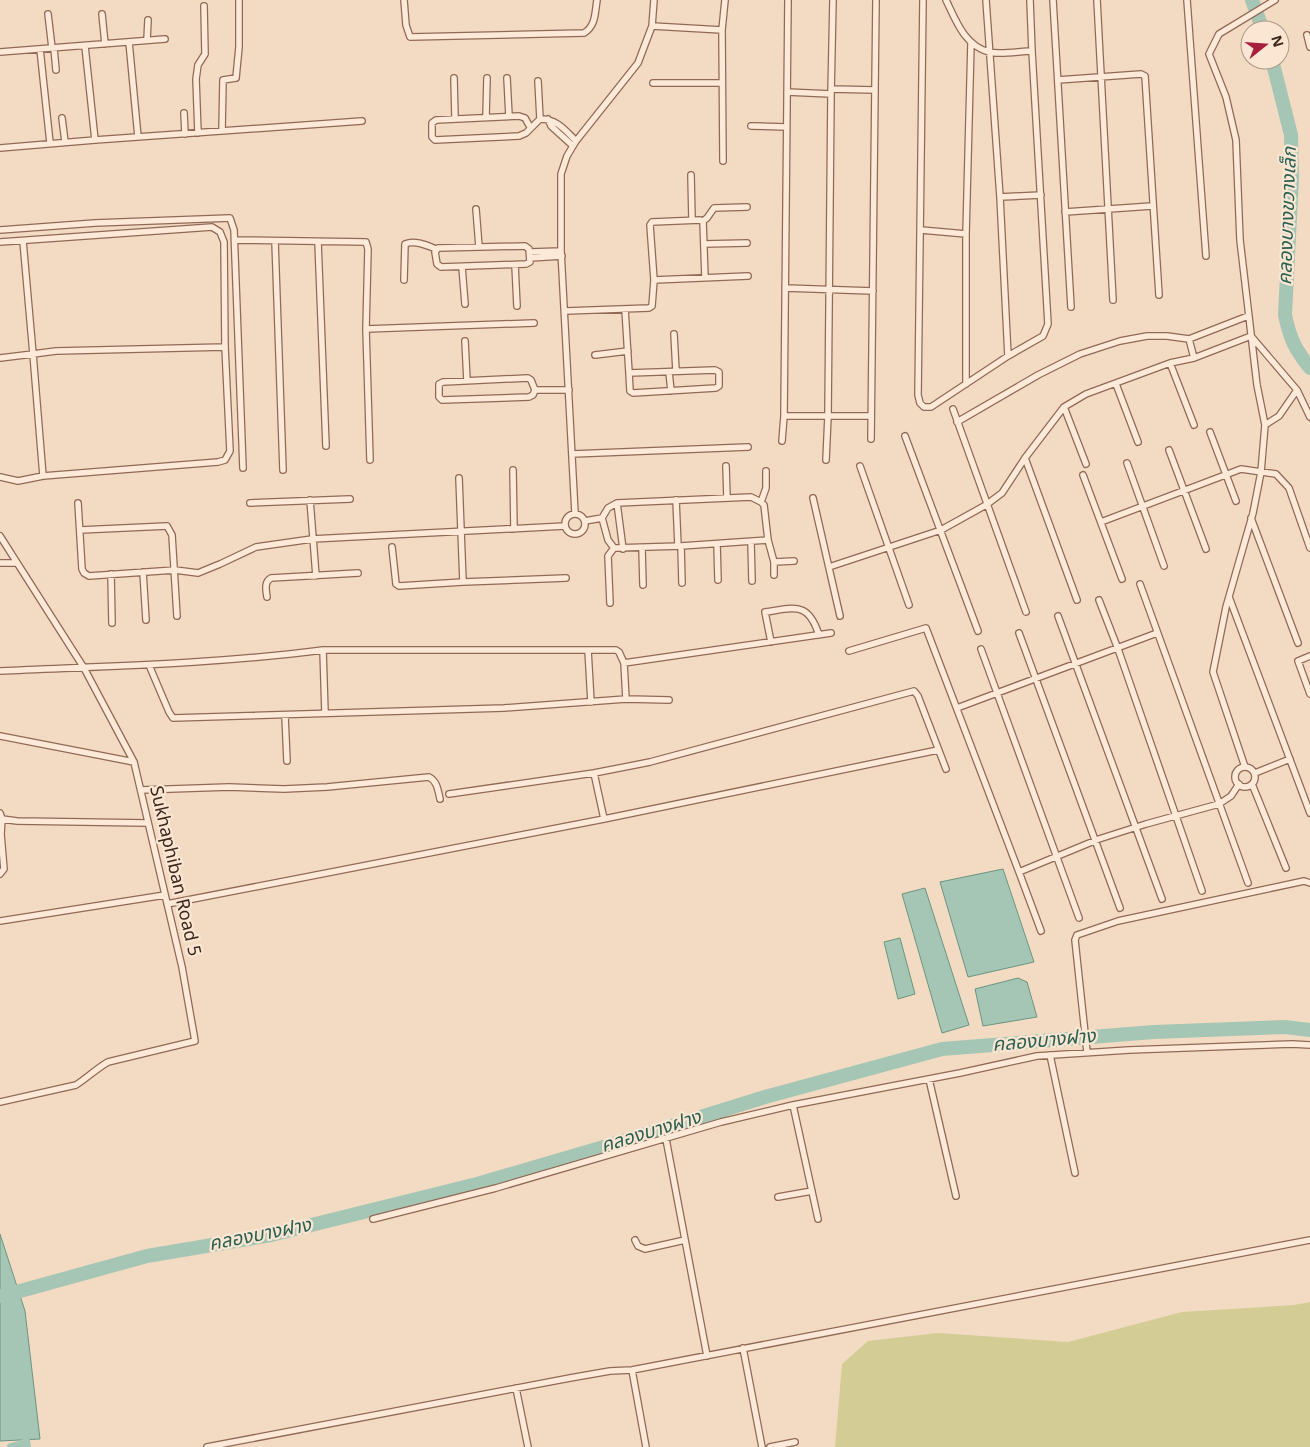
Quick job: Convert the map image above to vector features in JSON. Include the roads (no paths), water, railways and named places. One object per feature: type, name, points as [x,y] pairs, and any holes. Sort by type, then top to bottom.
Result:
[{"type":"street","points":[[222,131],[223,80],[236,78],[239,47],[239,0]]},
{"type":"street","points":[[404,0],[406,25],[410,37],[584,33],[590,30],[593,24],[597,0]]},
{"type":"street","points":[[575,513],[562,254],[561,174],[567,156],[575,143],[638,62],[652,26],[654,0]]},
{"type":"street","points":[[723,161],[722,30],[724,0]]},
{"type":"street","points":[[782,442],[784,416],[788,0]]},
{"type":"street","points":[[826,460],[833,0]]},
{"type":"street","points":[[871,439],[876,0]]},
{"type":"street","points":[[923,0],[918,396],[920,403],[924,407],[931,407],[1008,356],[1043,336],[1048,324],[1030,0]]},
{"type":"street","points":[[946,0],[961,29],[971,43],[990,52],[1032,51]]},
{"type":"street","points":[[986,0],[1000,197],[1008,356]]},
{"type":"street","points":[[1053,0],[1071,306]]},
{"type":"street","points":[[1097,0],[1113,300]]},
{"type":"street","points":[[1188,0],[1206,256]]},
{"type":"street","points":[[1244,766],[1212,672],[1228,597],[1251,518],[1261,472],[1265,425],[1257,385],[1240,240],[1236,140],[1226,97],[1209,54],[1219,34],[1275,0]]},
{"type":"street","points":[[198,133],[196,79],[198,64],[205,54],[204,6]]},
{"type":"street","points":[[48,14],[56,70]]},
{"type":"street","points":[[102,14],[105,44]]},
{"type":"street","points":[[147,40],[148,20]]},
{"type":"street","points":[[652,26],[722,30]]},
{"type":"street","points":[[1307,35],[1310,47]]},
{"type":"street","points":[[0,52],[165,39]]},
{"type":"street","points":[[129,42],[138,137]]},
{"type":"street","points":[[966,384],[966,234],[971,43]]},
{"type":"street","points":[[85,46],[95,140]]},
{"type":"street","points":[[40,49],[50,143]]},
{"type":"street","points":[[1058,80],[1141,74],[1145,78],[1159,295]]},
{"type":"street","points":[[454,78],[456,118]]},
{"type":"street","points":[[486,117],[487,78]]},
{"type":"street","points":[[506,78],[509,116]]},
{"type":"street","points":[[538,81],[540,119]]},
{"type":"street","points":[[653,83],[722,83]]},
{"type":"street","points":[[787,92],[875,90]]},
{"type":"street","points":[[184,113],[185,134]]},
{"type":"street","points":[[530,127],[525,118],[509,116],[456,118],[433,121],[433,139],[519,136],[526,133],[540,119],[548,119],[556,122],[575,143]]},
{"type":"street","points":[[62,118],[65,142]]},
{"type":"street","points":[[0,148],[362,121]]},
{"type":"street","points":[[751,126],[786,126]]},
{"type":"street","points":[[691,175],[692,220]]},
{"type":"street","points":[[1000,197],[1041,196]]},
{"type":"street","points":[[1065,212],[1152,206]]},
{"type":"street","points":[[566,311],[649,308],[652,306],[654,280],[650,225],[655,222],[702,221],[707,218],[714,208],[747,207]]},
{"type":"street","points":[[476,209],[478,248]]},
{"type":"street","points":[[0,230],[95,223],[228,218],[232,221],[235,240],[243,468]]},
{"type":"street","points":[[702,221],[705,278]]},
{"type":"street","points":[[0,242],[212,228],[220,232],[224,242],[225,346],[230,451],[225,460],[218,462],[43,476],[18,481],[0,477]]},
{"type":"street","points":[[921,230],[966,234]]},
{"type":"street","points":[[235,240],[366,242],[368,249],[366,329],[370,460]]},
{"type":"street","points":[[24,241],[43,476]]},
{"type":"street","points":[[276,241],[283,470]]},
{"type":"street","points":[[318,242],[326,446]]},
{"type":"street","points":[[404,280],[404,246],[406,243],[421,243],[436,249],[525,246],[529,249],[530,255],[528,263],[515,265],[439,266],[435,252],[436,249]]},
{"type":"street","points":[[704,244],[747,243]]},
{"type":"street","points":[[530,255],[562,254]]},
{"type":"street","points":[[515,265],[517,306]]},
{"type":"street","points":[[462,267],[465,304]]},
{"type":"street","points":[[654,280],[748,276]]},
{"type":"street","points":[[785,288],[873,291]]},
{"type":"street","points":[[625,309],[629,373],[631,392],[716,388],[719,386],[719,372],[715,370],[629,373]]},
{"type":"street","points":[[957,422],[1038,375],[1087,351],[1120,341],[1147,336],[1189,339],[1248,316]]},
{"type":"street","points":[[366,329],[534,323]]},
{"type":"street","points":[[674,334],[676,371]]},
{"type":"street","points":[[829,567],[941,530],[986,505],[1002,493],[1025,458],[1064,407],[1086,394],[1170,363],[1194,358],[1251,336]]},
{"type":"street","points":[[1251,336],[1296,390],[1310,417]]},
{"type":"street","points":[[1189,339],[1194,358]]},
{"type":"street","points":[[465,341],[467,381]]},
{"type":"street","points":[[0,358],[56,351],[225,346]]},
{"type":"street","points":[[595,355],[628,352]]},
{"type":"street","points":[[1170,363],[1194,425]]},
{"type":"street","points":[[669,372],[671,391]]},
{"type":"street","points":[[528,378],[532,380],[535,390],[533,395],[529,397],[440,399],[441,382],[467,381],[528,378]]},
{"type":"street","points":[[1116,384],[1138,442]]},
{"type":"street","points":[[535,390],[569,390]]},
{"type":"street","points":[[1265,425],[1279,416],[1296,390]]},
{"type":"street","points":[[1064,407],[1086,464]]},
{"type":"street","points":[[953,409],[1026,612]]},
{"type":"street","points":[[784,416],[872,416]]},
{"type":"street","points":[[1210,432],[1236,501]]},
{"type":"street","points":[[905,436],[978,632]]},
{"type":"street","points":[[572,454],[748,447]]},
{"type":"street","points":[[1169,450],[1206,549]]},
{"type":"street","points":[[1025,458],[1078,600]]},
{"type":"street","points":[[1127,464],[1164,566]]},
{"type":"street","points":[[726,466],[727,498]]},
{"type":"street","points":[[860,466],[909,605]]},
{"type":"street","points":[[1100,522],[1241,469],[1276,474],[1289,488],[1310,548]]},
{"type":"street","points":[[513,470],[514,529]]},
{"type":"street","points":[[760,502],[766,488],[766,471]]},
{"type":"street","points":[[1084,474],[1122,579]]},
{"type":"street","points":[[459,478],[463,582]]},
{"type":"street","points":[[768,540],[614,548],[608,540],[602,518],[608,508],[617,503],[752,497],[760,502],[765,511],[768,540],[774,562],[774,575]]},
{"type":"street","points":[[813,498],[840,616]]},
{"type":"street","points":[[250,503],[350,499]]},
{"type":"street","points":[[310,500],[316,576]]},
{"type":"street","points":[[676,500],[682,583]]},
{"type":"street","points":[[78,503],[82,569],[84,574],[89,576],[175,570],[198,573],[256,547],[312,539],[565,526],[572,533],[578,534],[584,529],[585,521],[582,516],[575,513]]},
{"type":"street","points":[[617,503],[623,549]]},
{"type":"street","points":[[565,526],[568,517],[575,513]]},
{"type":"street","points":[[585,521],[602,518]]},
{"type":"street","points":[[1251,518],[1298,643]]},
{"type":"street","points":[[80,530],[167,526],[172,536],[177,616]]},
{"type":"street","name":"Sukhaphiban Road 5","points":[[0,536],[84,668],[134,762],[182,967],[195,1042],[108,1062],[76,1085],[0,1102]]},
{"type":"street","points":[[751,542],[752,581]]},
{"type":"street","points":[[717,544],[718,580]]},
{"type":"street","points":[[392,547],[396,584],[398,586],[566,578]]},
{"type":"street","points":[[610,603],[608,556],[614,548]]},
{"type":"street","points":[[642,548],[644,585]]},
{"type":"street","points":[[774,562],[794,561]]},
{"type":"street","points":[[0,564],[17,563]]},
{"type":"street","points":[[143,572],[146,620]]},
{"type":"street","points":[[267,597],[266,584],[271,578],[358,573]]},
{"type":"street","points":[[110,574],[112,623]]},
{"type":"street","points":[[1140,584],[1248,883]]},
{"type":"street","points":[[1228,597],[1310,813]]},
{"type":"street","points":[[1099,600],[1118,648],[1202,891]]},
{"type":"street","points":[[771,642],[765,612],[796,608],[803,610],[817,626],[820,635]]},
{"type":"street","points":[[1058,616],[1162,899]]},
{"type":"street","points":[[849,651],[926,628],[1041,932]]},
{"type":"street","points":[[624,663],[831,633]]},
{"type":"street","points":[[1019,633],[1120,908]]},
{"type":"street","points":[[957,708],[1158,633]]},
{"type":"street","points":[[981,649],[1080,918]]},
{"type":"street","points":[[0,672],[280,656],[323,650],[616,650],[622,655],[624,663],[626,699]]},
{"type":"street","points":[[323,650],[325,713]]},
{"type":"street","points":[[588,650],[591,702]]},
{"type":"street","points":[[1310,656],[1298,661],[1310,694]]},
{"type":"street","points":[[149,664],[168,712],[173,718],[504,708],[626,699],[669,700]]},
{"type":"street","points":[[449,794],[594,773],[692,752],[914,692],[918,696],[946,769]]},
{"type":"street","points":[[285,716],[287,760]]},
{"type":"street","points":[[0,736],[134,762]]},
{"type":"street","points":[[167,904],[604,819],[938,750]]},
{"type":"street","points":[[1255,773],[1290,759]]},
{"type":"street","points":[[1244,766],[1251,768],[1255,773],[1255,779],[1252,784],[1247,786],[1239,784],[1235,775],[1238,769],[1244,766]]},
{"type":"street","points":[[594,773],[604,819]]},
{"type":"street","points":[[141,790],[229,787],[284,789],[327,787],[429,776],[436,783],[440,799]]},
{"type":"street","points":[[1019,872],[1096,841],[1219,804],[1231,796],[1239,784]]},
{"type":"street","points":[[1252,784],[1286,868]]},
{"type":"street","points":[[0,874],[4,868],[1,817],[17,821],[148,823]]},
{"type":"street","points":[[1087,1052],[1075,940],[1080,933],[1118,921],[1234,895],[1304,881],[1310,883]]},
{"type":"street","points":[[0,921],[165,895]]},
{"type":"street","points":[[373,1219],[487,1191],[721,1122],[793,1105],[1037,1056],[1087,1052],[1283,1044],[1310,1045]]},
{"type":"street","points":[[1050,1055],[1074,1173]]},
{"type":"street","points":[[929,1079],[956,1196]]},
{"type":"street","points":[[793,1105],[818,1219]]},
{"type":"street","points":[[666,1138],[707,1356]]},
{"type":"street","points":[[778,1197],[812,1191]]},
{"type":"street","points":[[635,1240],[638,1246],[644,1249],[685,1240]]},
{"type":"street","points":[[207,1447],[406,1408],[610,1371],[632,1370],[707,1356],[1310,1240]]},
{"type":"street","points":[[742,1348],[762,1447]]},
{"type":"street","points":[[632,1370],[646,1447]]},
{"type":"street","points":[[516,1388],[528,1447]]},
{"type":"street","points":[[770,1447],[795,1442]]},
{"type":"waterway","name":"คลองบางขวางเล็ก","points":[[1252,0],[1259,20]]},
{"type":"waterway","name":"คลองบางขวางเล็ก","points":[[1275,70],[1291,135],[1292,178],[1285,315],[1294,343],[1310,368]]},
{"type":"waterway","name":"คลองบางฝาง","points":[[2,1296],[147,1256],[271,1235],[477,1184],[765,1097],[942,1049],[1154,1032],[1285,1027],[1310,1030]]},
{"type":"waterway","points":[[24,1429],[27,1447]]},
{"type":"waterway","points":[[11,1447],[26,1443]]}]
